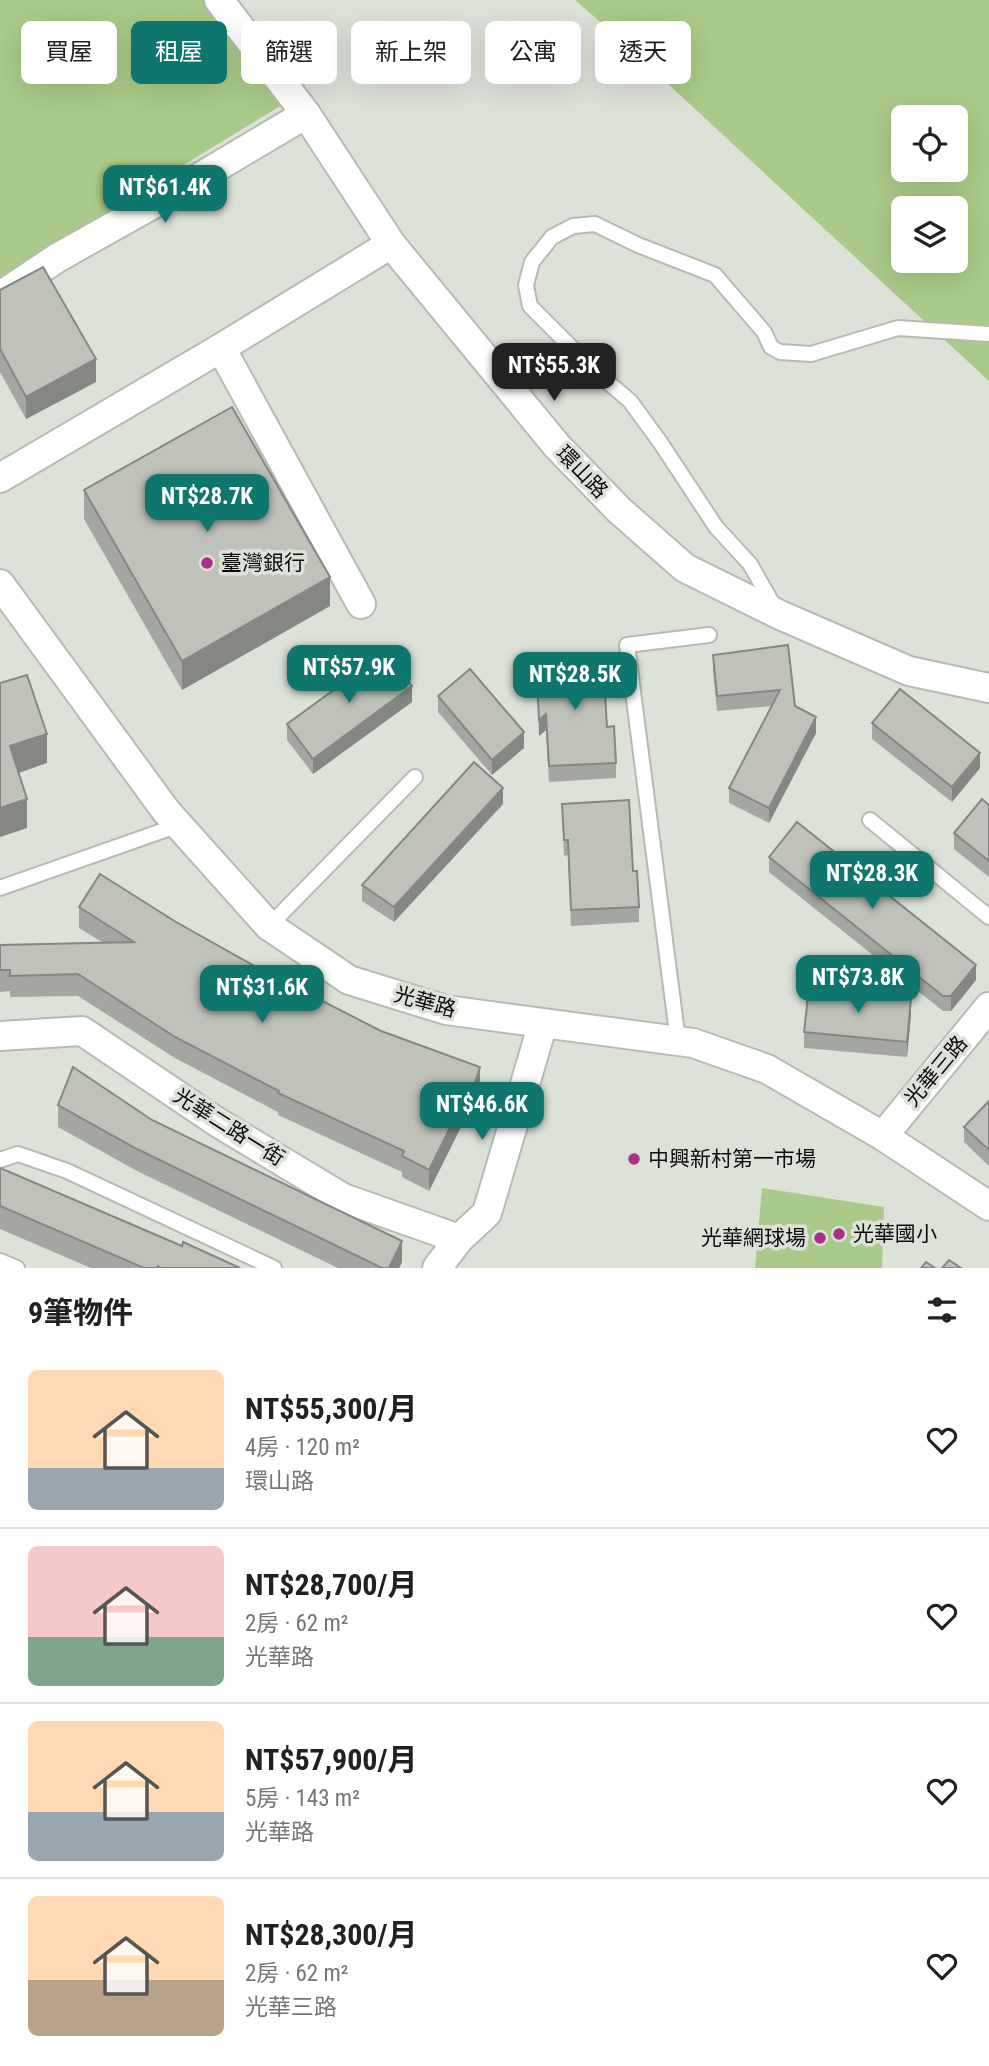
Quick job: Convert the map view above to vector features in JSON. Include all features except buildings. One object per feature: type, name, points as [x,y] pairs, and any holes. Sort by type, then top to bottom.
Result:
[{"type":"street","name":"環山路","points":[[219,0],[306,114],[391,244],[557,446],[619,510],[685,568],[780,615],[909,671],[989,688]]},
{"type":"street","points":[[0,296],[57,258],[306,114]]},
{"type":"street","points":[[0,478],[222,348],[391,244]]},
{"type":"street","points":[[222,348],[360,604]]},
{"type":"street","name":"光華路","points":[[0,584],[166,811],[269,926],[349,980],[446,1010],[693,1043],[767,1069],[883,1136],[989,1206]]},
{"type":"street","name":"光華三路","points":[[883,1136],[989,1007]]},
{"type":"street","points":[[437,1268],[459,1239],[487,1213],[543,1023]]},
{"type":"street","name":"光華二路一街","points":[[0,1036],[82,1031],[217,1122],[343,1198],[459,1239]]},
{"type":"lane","points":[[780,615],[750,564],[716,527],[630,401],[597,373],[530,306],[526,285],[532,262],[552,237],[573,226],[596,224],[638,245],[715,275],[764,332],[771,347],[780,352],[811,354],[898,328],[989,334]]},
{"type":"lane","points":[[678,1041],[627,645],[709,635]]},
{"type":"lane","points":[[269,926],[415,777]]},
{"type":"lane","points":[[870,820],[989,917]]},
{"type":"lane","points":[[0,888],[179,825]]},
{"type":"lane","points":[[0,1160],[18,1154],[67,1171],[274,1268]]},
{"type":"lane","points":[[0,1261],[17,1268]]},
{"type":"green space","points":[[0,0],[205,0],[220,21],[131,21],[131,84],[227,84],[227,30],[241,49],[241,84],[267,84],[282,105],[0,277]]},
{"type":"green space","points":[[575,0],[989,0],[989,381],[668,84],[691,84],[691,21],[599,21]]},
{"type":"green space","name":"光華網球場","points":[[762,1188],[884,1207],[882,1268],[755,1268]]},
{"type":"place","name":"臺灣銀行","points":[[207,563]]},
{"type":"place","name":"中興新村第一市場","points":[[634,1159]]},
{"type":"place","name":"光華國小","points":[[839,1234]]},
{"type":"place","name":"光華網球場","points":[[820,1238]]}]
